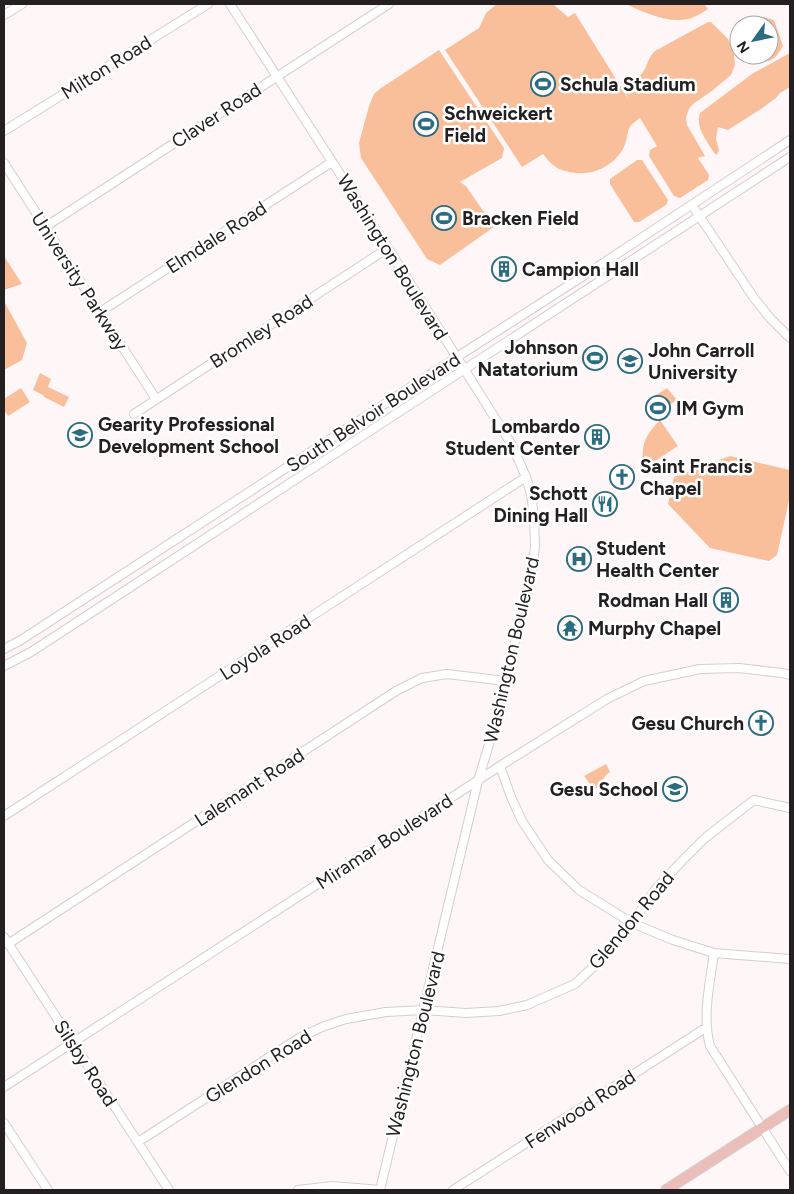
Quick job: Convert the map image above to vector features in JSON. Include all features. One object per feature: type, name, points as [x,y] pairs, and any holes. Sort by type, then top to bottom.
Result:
[{"type":"main road","points":[[666,1190],[790,1110]]},
{"type":"street","points":[[4,16],[22,4]]},
{"type":"street","name":"Milton Road","points":[[4,131],[208,4]]},
{"type":"street","name":"Washington Boulevard","points":[[230,4],[388,248],[512,445],[526,477],[534,516],[535,547],[531,580],[496,722],[478,781],[380,1190]]},
{"type":"street","name":"Claver Road","points":[[45,227],[389,4]]},
{"type":"street","name":"South Belvoir Boulevard","points":[[4,649],[22,640],[168,546],[790,140]]},
{"type":"street","name":"South Belvoir Boulevard","points":[[4,666],[31,652],[790,157]]},
{"type":"street","name":"Elmdale Road","points":[[100,312],[332,162]]},
{"type":"street","name":"University Parkway","points":[[4,163],[156,399]]},
{"type":"street","points":[[692,205],[754,298],[790,338]]},
{"type":"street","name":"Bromley Road","points":[[134,414],[388,248]]},
{"type":"street","name":"Loyola Road","points":[[4,816],[526,477]]},
{"type":"street","points":[[168,546],[175,558]]},
{"type":"street","name":"Miramar Boulevard","points":[[4,1087],[500,766],[607,699],[644,681],[700,669],[739,668],[790,675]]},
{"type":"street","name":"Lalemant Road","points":[[6,940],[396,691],[422,678],[447,674],[505,680]]},
{"type":"street","points":[[500,766],[522,821],[548,860],[579,890],[632,923],[673,940],[714,953],[790,959]]},
{"type":"street","name":"Glendon Road","points":[[138,1142],[299,1038],[322,1027],[346,1019],[386,1012],[424,1010],[466,1013],[499,1011],[527,1005],[575,984],[608,954],[654,890],[705,838],[754,800],[790,808]]},
{"type":"street","name":"Silsby Road","points":[[6,940],[169,1190]]},
{"type":"street","points":[[714,953],[707,1004],[709,1041],[713,1052],[790,1171]]},
{"type":"street","name":"Fenwood Road","points":[[453,1190],[707,1027]]},
{"type":"street","points":[[4,1123],[48,1190]]},
{"type":"street","points":[[298,1190],[332,1186],[380,1190]]},
{"type":"shaded area","name":"Schula Stadium","points":[[497,4],[553,4],[568,17],[575,13],[629,100],[623,88],[634,82],[641,75],[655,51],[711,22],[728,39],[729,65],[735,65],[731,75],[693,104],[686,117],[687,125],[705,156],[698,158],[709,175],[708,180],[680,198],[674,196],[649,156],[650,150],[657,146],[640,118],[629,128],[624,147],[620,153],[604,168],[583,173],[565,171],[553,165],[543,154],[522,167],[445,50],[479,28],[486,13]]},
{"type":"shaded area","points":[[626,4],[704,4],[708,9],[694,17],[677,20],[659,17]]},
{"type":"shaded area","points":[[779,34],[783,46],[779,52]]},
{"type":"shaded area","name":"Schweickert Field","points":[[439,50],[504,148],[502,158],[460,182],[466,186],[494,227],[440,265],[427,259],[361,158],[359,143],[374,94]]},
{"type":"shaded area","points":[[790,53],[790,87],[761,109],[728,130],[718,127],[716,139],[719,150],[717,155],[714,153],[700,129],[700,113],[752,74],[768,65],[779,65],[779,59]]},
{"type":"shaded area","points":[[637,160],[642,160],[668,200],[666,205],[639,222],[634,222],[610,184],[610,179]]},
{"type":"shaded area","points":[[4,256],[22,284],[4,290]]},
{"type":"shaded area","points":[[4,301],[27,343],[22,360],[4,370]]},
{"type":"shaded area","points":[[40,373],[51,379],[48,387],[69,397],[64,407],[33,390]]},
{"type":"shaded area","points":[[21,388],[30,402],[8,416],[4,410],[4,399]]},
{"type":"shaded area","name":"IM Gym","points":[[667,388],[677,400],[655,414],[647,401]]},
{"type":"shaded area","points":[[660,420],[678,446],[644,467],[644,445],[651,430]]},
{"type":"shaded area","points":[[730,456],[790,470],[790,496],[777,555],[769,561],[710,548],[668,504],[674,477]]},
{"type":"shaded area","points":[[606,764],[610,772],[594,790],[584,776]]},
{"type":"place","name":"Schula Stadium","points":[[543,84]]},
{"type":"place","name":"Schweickert Field","points":[[426,124]]},
{"type":"place","name":"Bracken Field","points":[[444,218]]},
{"type":"place","name":"Campion Hall","points":[[504,269]]},
{"type":"place","name":"Johnson Natatorium","points":[[595,358]]},
{"type":"place","name":"John Carroll University","points":[[630,361]]},
{"type":"place","name":"IM Gym","points":[[658,408]]},
{"type":"place","name":"Gearity Professional Development School","points":[[80,435]]},
{"type":"place","name":"Lombardo Student Center","points":[[597,437]]},
{"type":"place","name":"Saint Francis Chapel","points":[[622,477]]},
{"type":"place","name":"Schott Dining Hall","points":[[605,504]]},
{"type":"place","name":"Student Health Center","points":[[579,559]]},
{"type":"place","name":"Rodman Hall","points":[[726,600]]},
{"type":"place","name":"Murphy Chapel","points":[[570,628]]},
{"type":"place","name":"Gesu Church","points":[[761,723]]},
{"type":"place","name":"Gesu School","points":[[675,789]]}]
